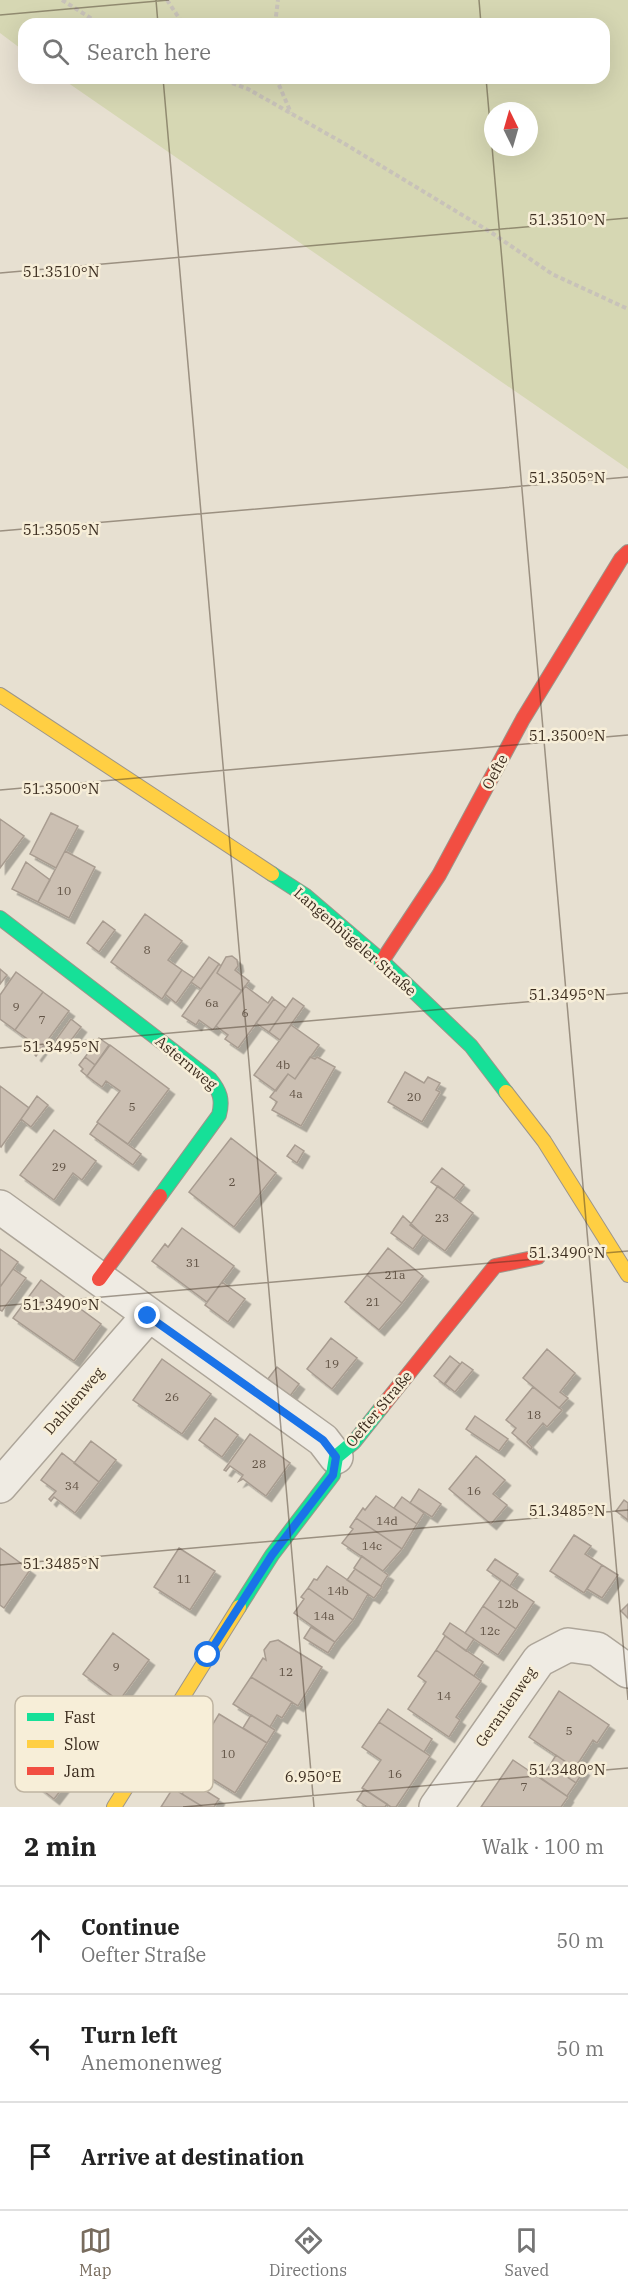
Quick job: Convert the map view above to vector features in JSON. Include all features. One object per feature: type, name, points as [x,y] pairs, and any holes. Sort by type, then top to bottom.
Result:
[{"type":"street","name":"Oefte","points":[[382,962],[439,875],[523,719],[621,559],[628,552]]},
{"type":"street","name":"Langenbügeler Straße","points":[[0,695],[306,896],[382,962],[471,1046],[544,1142],[628,1275]]},
{"type":"street","name":"Asternweg","points":[[0,918],[210,1079],[220,1090],[223,1102],[219,1115],[99,1279]]},
{"type":"street","points":[[0,1207],[148,1316],[323,1440],[336,1457]]},
{"type":"street","name":"Oefter Straße","points":[[184,1696],[272,1555],[333,1475],[336,1457],[354,1442],[495,1266],[538,1257]]},
{"type":"street","name":"Dahlienweg","points":[[0,1486],[148,1316]]},
{"type":"street","name":"Geranienweg","points":[[436,1807],[539,1660],[568,1645],[597,1649],[628,1671]]},
{"type":"street","name":"Oefter Straße","points":[[114,1807],[123,1792]]},
{"type":"path","points":[[62,0],[90,18]]},
{"type":"path","points":[[167,0],[179,18]]},
{"type":"path","points":[[276,18],[278,0]]},
{"type":"path","points":[[234,84],[248,89],[291,113],[426,192],[552,274],[628,309]]},
{"type":"path","points":[[279,84],[291,113]]},
{"type":"green space","points":[[0,0],[628,0],[628,469],[70,84],[610,84],[610,18],[18,18],[18,46],[0,33]]},
{"type":"building","points":[[51,813],[78,826],[56,868],[30,854]]},
{"type":"building","points":[[0,819],[24,836],[0,868]]},
{"type":"building","points":[[65,851],[95,867],[69,918],[38,902]]},
{"type":"building","points":[[26,862],[50,880],[38,902],[12,889]]},
{"type":"building","points":[[145,914],[182,941],[168,960],[182,970],[162,999],[111,962]]},
{"type":"building","points":[[103,921],[115,930],[99,952],[87,943]]},
{"type":"building","points":[[232,956],[237,960],[238,966],[235,970],[249,981],[242,991],[217,973],[226,957]]},
{"type":"building","points":[[209,957],[219,964],[201,989],[191,982]]},
{"type":"building","points":[[219,964],[221,966],[217,973],[242,991],[213,1030],[199,1020],[196,1025],[182,1016]]},
{"type":"building","points":[[0,969],[7,975],[0,984]]},
{"type":"building","points":[[182,970],[194,978],[176,1003],[165,994]]},
{"type":"building","points":[[16,972],[43,992],[15,1030],[0,1019],[0,995]]},
{"type":"building","points":[[245,986],[268,1003],[272,997],[274,999],[238,1048],[225,1039],[228,1035],[216,1026]]},
{"type":"building","points":[[43,992],[69,1011],[36,1056],[40,1048],[15,1030]]},
{"type":"building","points":[[293,998],[304,1006],[280,1040],[269,1032]]},
{"type":"building","points":[[274,999],[286,1008],[269,1032],[256,1023]]},
{"type":"building","points":[[71,1019],[81,1027],[66,1047],[56,1040]]},
{"type":"building","points":[[291,1025],[319,1045],[295,1079],[288,1074],[276,1091],[254,1075]]},
{"type":"building","points":[[99,1038],[109,1045],[95,1065],[85,1057]]},
{"type":"building","points":[[110,1045],[169,1089],[128,1144],[97,1122],[120,1091],[106,1081],[102,1087],[87,1076]]},
{"type":"building","points":[[85,1057],[95,1065],[87,1076],[81,1071],[83,1069],[79,1065]]},
{"type":"building","points":[[310,1057],[315,1059],[317,1057],[335,1067],[301,1126],[272,1110],[277,1102],[270,1097],[288,1074],[295,1079]]},
{"type":"building","points":[[405,1072],[424,1083],[428,1077],[440,1083],[436,1090],[440,1092],[422,1122],[388,1102]]},
{"type":"building","points":[[0,1086],[29,1108],[1,1147],[0,1146]]},
{"type":"building","points":[[37,1096],[48,1105],[31,1127],[21,1119]]},
{"type":"building","points":[[98,1123],[141,1154],[133,1165],[90,1134]]},
{"type":"building","points":[[54,1130],[96,1161],[82,1180],[73,1173],[54,1200],[20,1175]]},
{"type":"building","points":[[231,1138],[276,1173],[234,1227],[189,1192]]},
{"type":"building","points":[[295,1145],[304,1151],[297,1163],[287,1156]]},
{"type":"building","points":[[442,1168],[464,1185],[454,1198],[431,1182]]},
{"type":"building","points":[[438,1186],[473,1213],[445,1251],[410,1225]]},
{"type":"building","points":[[403,1216],[423,1235],[413,1249],[391,1233]]},
{"type":"building","points":[[182,1228],[234,1266],[207,1302],[152,1261],[165,1244],[168,1247]]},
{"type":"building","points":[[388,1248],[423,1276],[402,1303],[367,1275]]},
{"type":"building","points":[[0,1249],[18,1262],[0,1287]]},
{"type":"building","points":[[13,1269],[26,1278],[2,1311],[0,1310],[0,1287]]},
{"type":"building","points":[[367,1275],[402,1303],[379,1330],[345,1302]]},
{"type":"building","points":[[41,1280],[101,1324],[74,1361],[13,1318]]},
{"type":"building","points":[[222,1282],[245,1299],[228,1322],[205,1305]]},
{"type":"building","points":[[331,1338],[357,1358],[332,1389],[307,1369]]},
{"type":"building","points":[[547,1349],[575,1373],[560,1392],[568,1398],[559,1408],[523,1378]]},
{"type":"building","points":[[450,1356],[460,1364],[444,1384],[434,1376]]},
{"type":"building","points":[[162,1359],[211,1394],[182,1434],[133,1400]]},
{"type":"building","points":[[462,1362],[473,1370],[455,1392],[445,1384]]},
{"type":"building","points":[[277,1367],[299,1384],[290,1396],[267,1380]]},
{"type":"building","points":[[533,1387],[562,1410],[547,1427],[543,1423],[527,1442],[532,1447],[531,1449],[512,1433],[516,1428],[506,1420]]},
{"type":"building","points":[[475,1416],[508,1439],[499,1451],[466,1429]]},
{"type":"building","points":[[215,1418],[238,1435],[222,1457],[199,1440]]},
{"type":"building","points":[[250,1434],[290,1463],[266,1496],[243,1479],[239,1481],[243,1475],[230,1466],[226,1471],[224,1470]]},
{"type":"building","points":[[91,1441],[116,1460],[99,1482],[74,1463]]},
{"type":"building","points":[[62,1453],[99,1482],[75,1513],[54,1497],[51,1501],[49,1499],[56,1491],[41,1480]]},
{"type":"building","points":[[476,1456],[505,1480],[493,1494],[507,1505],[491,1524],[449,1489]]},
{"type":"building","points":[[419,1489],[441,1504],[432,1517],[410,1503]]},
{"type":"building","points":[[376,1496],[417,1524],[402,1549],[356,1518]]},
{"type":"building","points":[[402,1497],[424,1513],[417,1524],[394,1508]]},
{"type":"building","points":[[624,1500],[628,1503],[628,1520],[616,1511]]},
{"type":"building","points":[[356,1518],[402,1549],[383,1571],[342,1543],[353,1529],[350,1527]]},
{"type":"building","points":[[574,1535],[591,1546],[585,1554],[602,1565],[584,1593],[550,1571]]},
{"type":"building","points":[[0,1548],[30,1570],[4,1608],[0,1605]]},
{"type":"building","points":[[179,1548],[215,1571],[190,1610],[154,1587]]},
{"type":"building","points":[[362,1556],[388,1575],[381,1586],[354,1568]]},
{"type":"building","points":[[495,1559],[518,1574],[510,1586],[487,1570]]},
{"type":"building","points":[[602,1565],[618,1575],[602,1598],[587,1589]]},
{"type":"building","points":[[327,1566],[368,1594],[353,1620],[308,1588]]},
{"type":"building","points":[[355,1569],[382,1587],[374,1598],[347,1580]]},
{"type":"building","points":[[501,1580],[534,1602],[516,1629],[483,1606]]},
{"type":"building","points":[[308,1588],[353,1620],[335,1642],[294,1613],[304,1599],[301,1597]]},
{"type":"building","points":[[628,1604],[628,1618],[621,1611]]},
{"type":"building","points":[[483,1606],[516,1629],[498,1655],[465,1633]]},
{"type":"building","points":[[450,1623],[474,1639],[466,1651],[443,1634]]},
{"type":"building","points":[[311,1627],[335,1642],[328,1653],[304,1638]]},
{"type":"building","points":[[113,1633],[149,1660],[123,1696],[112,1696],[83,1674]]},
{"type":"building","points":[[445,1636],[483,1662],[474,1676],[436,1650]]},
{"type":"building","points":[[278,1640],[322,1667],[298,1706],[251,1677],[263,1658],[266,1660],[264,1650],[270,1642]]},
{"type":"building","points":[[436,1650],[481,1681],[456,1717],[460,1720],[449,1737],[408,1709],[426,1682],[418,1676]]},
{"type":"building","points":[[251,1677],[292,1702],[282,1718],[277,1715],[270,1727],[233,1704]]},
{"type":"building","points":[[559,1691],[609,1725],[597,1743],[593,1740],[575,1768],[529,1737]]},
{"type":"building","points":[[388,1709],[432,1739],[424,1752],[379,1722]]},
{"type":"building","points":[[219,1714],[267,1743],[235,1793],[213,1779],[213,1724]]},
{"type":"building","points":[[251,1715],[275,1730],[267,1743],[243,1728]]},
{"type":"building","points":[[379,1722],[430,1756],[396,1807],[391,1807],[362,1788],[381,1760],[362,1747]]},
{"type":"building","points":[[556,1755],[575,1768],[576,1765],[584,1770],[576,1783],[550,1765]]},
{"type":"building","points":[[513,1760],[568,1797],[561,1807],[481,1807]]},
{"type":"building","points":[[550,1765],[576,1783],[567,1796],[541,1778]]},
{"type":"building","points":[[364,1789],[387,1804],[385,1807],[367,1807],[357,1800]]},
{"type":"building","points":[[45,1792],[59,1792],[54,1799]]},
{"type":"building","points":[[170,1792],[179,1792],[203,1807],[161,1807]]},
{"type":"building","points":[[183,1792],[208,1792],[219,1799],[214,1807],[203,1807],[182,1794]]},
{"type":"traffic: fast","points":[[272,874],[306,896],[382,961],[471,1046],[506,1092]]},
{"type":"traffic: fast","points":[[0,918],[210,1079],[216,1088],[221,1100],[219,1115],[160,1196]]},
{"type":"traffic: fast","points":[[239,1607],[272,1555],[333,1475],[336,1457],[354,1442],[381,1408]]},
{"type":"traffic: slow","points":[[0,695],[272,874]]},
{"type":"traffic: slow","points":[[506,1092],[544,1141],[628,1275]]},
{"type":"traffic: slow","points":[[183,1696],[239,1607]]},
{"type":"traffic: slow","points":[[114,1807],[123,1792]]},
{"type":"traffic: jam","points":[[382,961],[439,875],[523,719],[621,559],[628,552]]},
{"type":"traffic: jam","points":[[99,1279],[160,1196]]},
{"type":"traffic: jam","points":[[381,1408],[495,1266],[538,1257]]},
{"type":"route","points":[[148,1316],[323,1440],[336,1457],[333,1475],[272,1555],[208,1655]]}]
